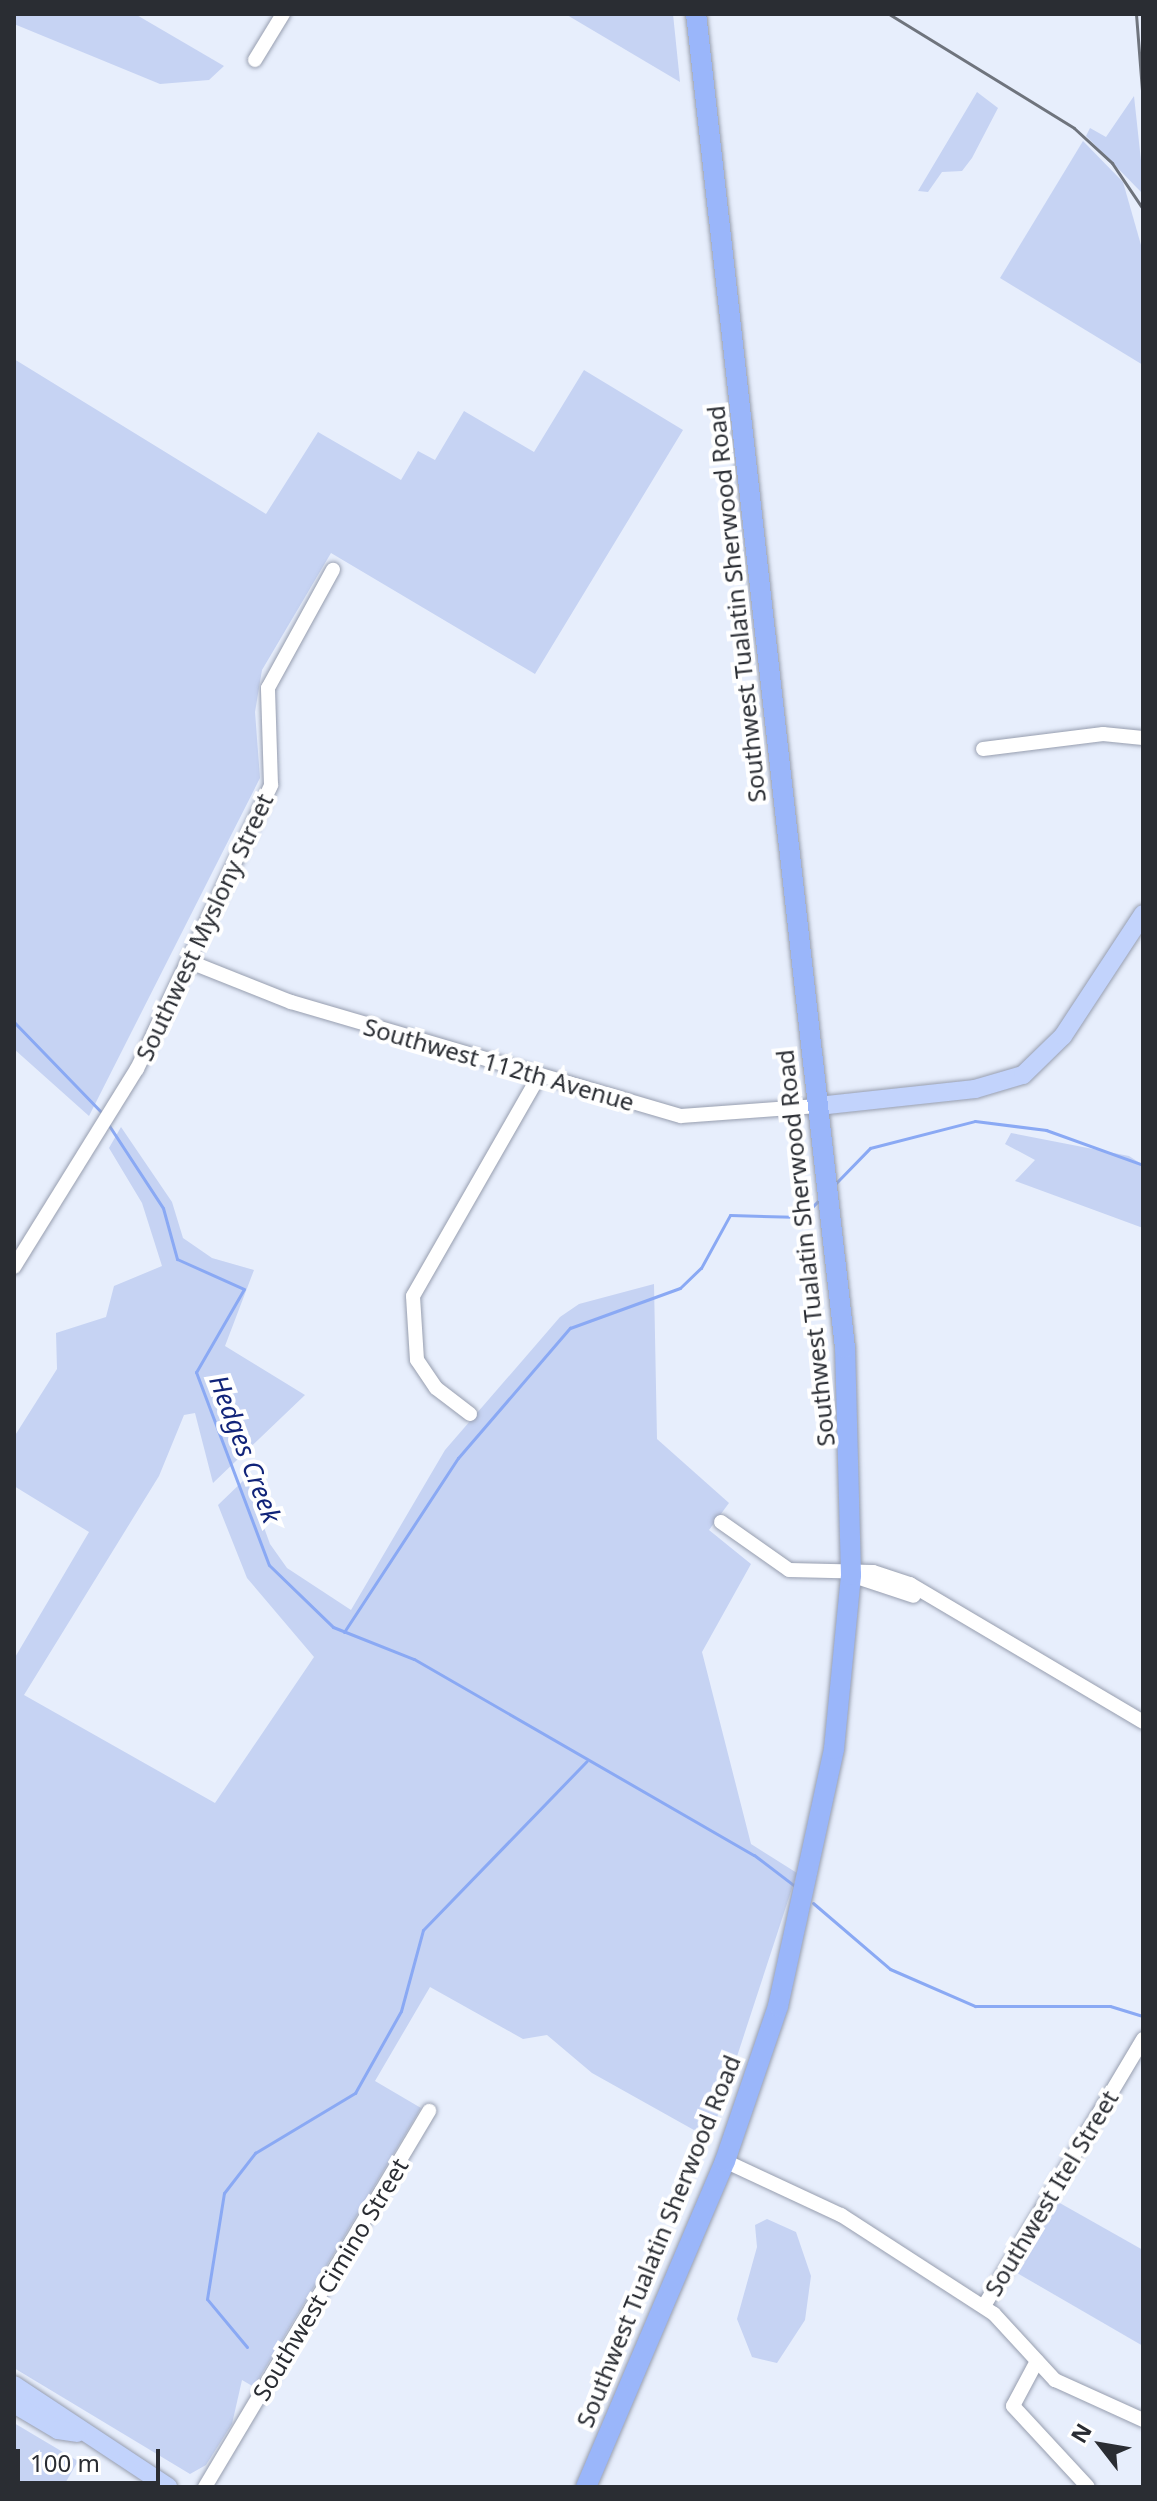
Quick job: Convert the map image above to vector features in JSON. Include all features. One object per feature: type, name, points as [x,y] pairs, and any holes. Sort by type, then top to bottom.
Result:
[{"type":"highway","name":"Southwest Tualatin Sherwood Road","points":[[586,2487],[725,2161],[778,2006],[813,1868],[834,1749],[851,1575],[848,1386],[696,14]]},
{"type":"main road","points":[[818,1106],[975,1089],[1023,1075],[1063,1036],[1143,914]]},
{"type":"main road","points":[[14,2385],[66,2416],[77,2433]]},
{"type":"main road","points":[[14,2404],[58,2430],[77,2433],[168,2487]]},
{"type":"street","points":[[255,60],[283,14]]},
{"type":"street","name":"Southwest Myslony Street","points":[[14,1267],[116,1104],[271,785],[268,688],[275,667],[333,570]]},
{"type":"street","points":[[983,749],[1103,734],[1143,738]]},
{"type":"street","name":"Southwest 112th Avenue","points":[[188,961],[291,1002],[691,1118],[818,1106]]},
{"type":"street","points":[[470,1414],[436,1388],[412,1344],[417,1283],[539,1076]]},
{"type":"street","points":[[721,1522],[782,1567],[900,1579],[1143,1722]]},
{"type":"street","name":"Southwest Itel Street","points":[[984,2306],[1143,2039]]},
{"type":"street","name":"Southwest Cimino Street","points":[[205,2487],[429,2111]]},
{"type":"street","points":[[725,2161],[807,2196],[984,2306],[1037,2361],[1087,2399],[1143,2420]]},
{"type":"street","points":[[1037,2361],[1013,2406],[1088,2487]]},
{"type":"shaded area","points":[[14,14],[135,14],[224,66],[209,80],[160,84],[14,24]]},
{"type":"shaded area","points":[[568,14],[673,14],[680,82],[567,15]]},
{"type":"shaded area","points":[[977,92],[998,108],[972,158],[962,171],[942,172],[928,192],[918,191]]},
{"type":"shaded area","points":[[1134,96],[1143,194],[1086,136],[1090,128],[1106,137]]},
{"type":"shaded area","points":[[1083,141],[1123,182],[1143,252],[1143,365],[1000,278]]},
{"type":"shaded area","points":[[14,359],[266,514],[318,432],[401,480],[418,451],[435,460],[464,411],[534,452],[584,370],[683,430],[535,674],[331,553],[262,670],[255,712],[260,778],[89,1116],[14,1049]]},
{"type":"shaded area","points":[[121,1127],[172,1202],[183,1238],[212,1258],[254,1270],[225,1346],[305,1395],[213,1483],[195,1413],[184,1415],[159,1476],[24,1695],[215,1803],[314,1657],[247,1578],[218,1505],[246,1478],[270,1544],[287,1568],[351,1610],[445,1450],[560,1317],[579,1304],[654,1284],[657,1439],[729,1503],[709,1530],[751,1564],[702,1652],[751,1844],[797,1873],[710,2139],[592,2073],[547,2035],[523,2039],[430,1987],[375,2081],[421,2108],[254,2387],[242,2380],[232,2424],[206,2465],[190,2474],[14,2368],[14,1659],[89,1532],[14,1486],[14,1437],[57,1369],[56,1333],[106,1317],[114,1286],[162,1266],[142,1203],[109,1148]]},
{"type":"shaded area","points":[[1011,1133],[1129,1156],[1143,1165],[1143,1228],[1015,1181],[1035,1160],[1005,1144]]},
{"type":"shaded area","points":[[1058,2202],[1143,2250],[1143,2346],[1017,2273]]},
{"type":"shaded area","points":[[767,2219],[796,2232],[811,2276],[805,2320],[777,2363],[752,2357],[737,2319],[757,2247],[755,2225]]},
{"type":"shaded area","points":[[14,2423],[78,2461],[63,2487],[14,2487]]},
{"type":"waterway","name":"Hedges Creek","points":[[14,1022],[103,1114]]},
{"type":"waterway","name":"Hedges Creek","points":[[836,1183],[870,1148],[975,1121],[1046,1130],[1143,1165]]},
{"type":"waterway","name":"Hedges Creek","points":[[108,1124],[163,1208],[177,1259],[244,1289],[196,1372],[269,1565],[333,1627],[414,1659],[754,1855],[796,1887]]},
{"type":"waterway","name":"Hedges Creek","points":[[344,1632],[458,1458],[570,1328],[680,1288],[701,1268],[730,1215],[802,1217],[820,1199]]},
{"type":"waterway","points":[[247,2347],[207,2299],[224,2193],[255,2153],[355,2093],[401,2011],[423,1930],[587,1761]]},
{"type":"waterway","name":"Hedges Creek","points":[[813,1903],[890,1969],[975,2006],[1110,2006],[1143,2016]]},
{"type":"railway","points":[[889,14],[1074,128],[1112,163],[1143,209]]},
{"type":"railway","points":[[1136,14],[1143,103]]}]
